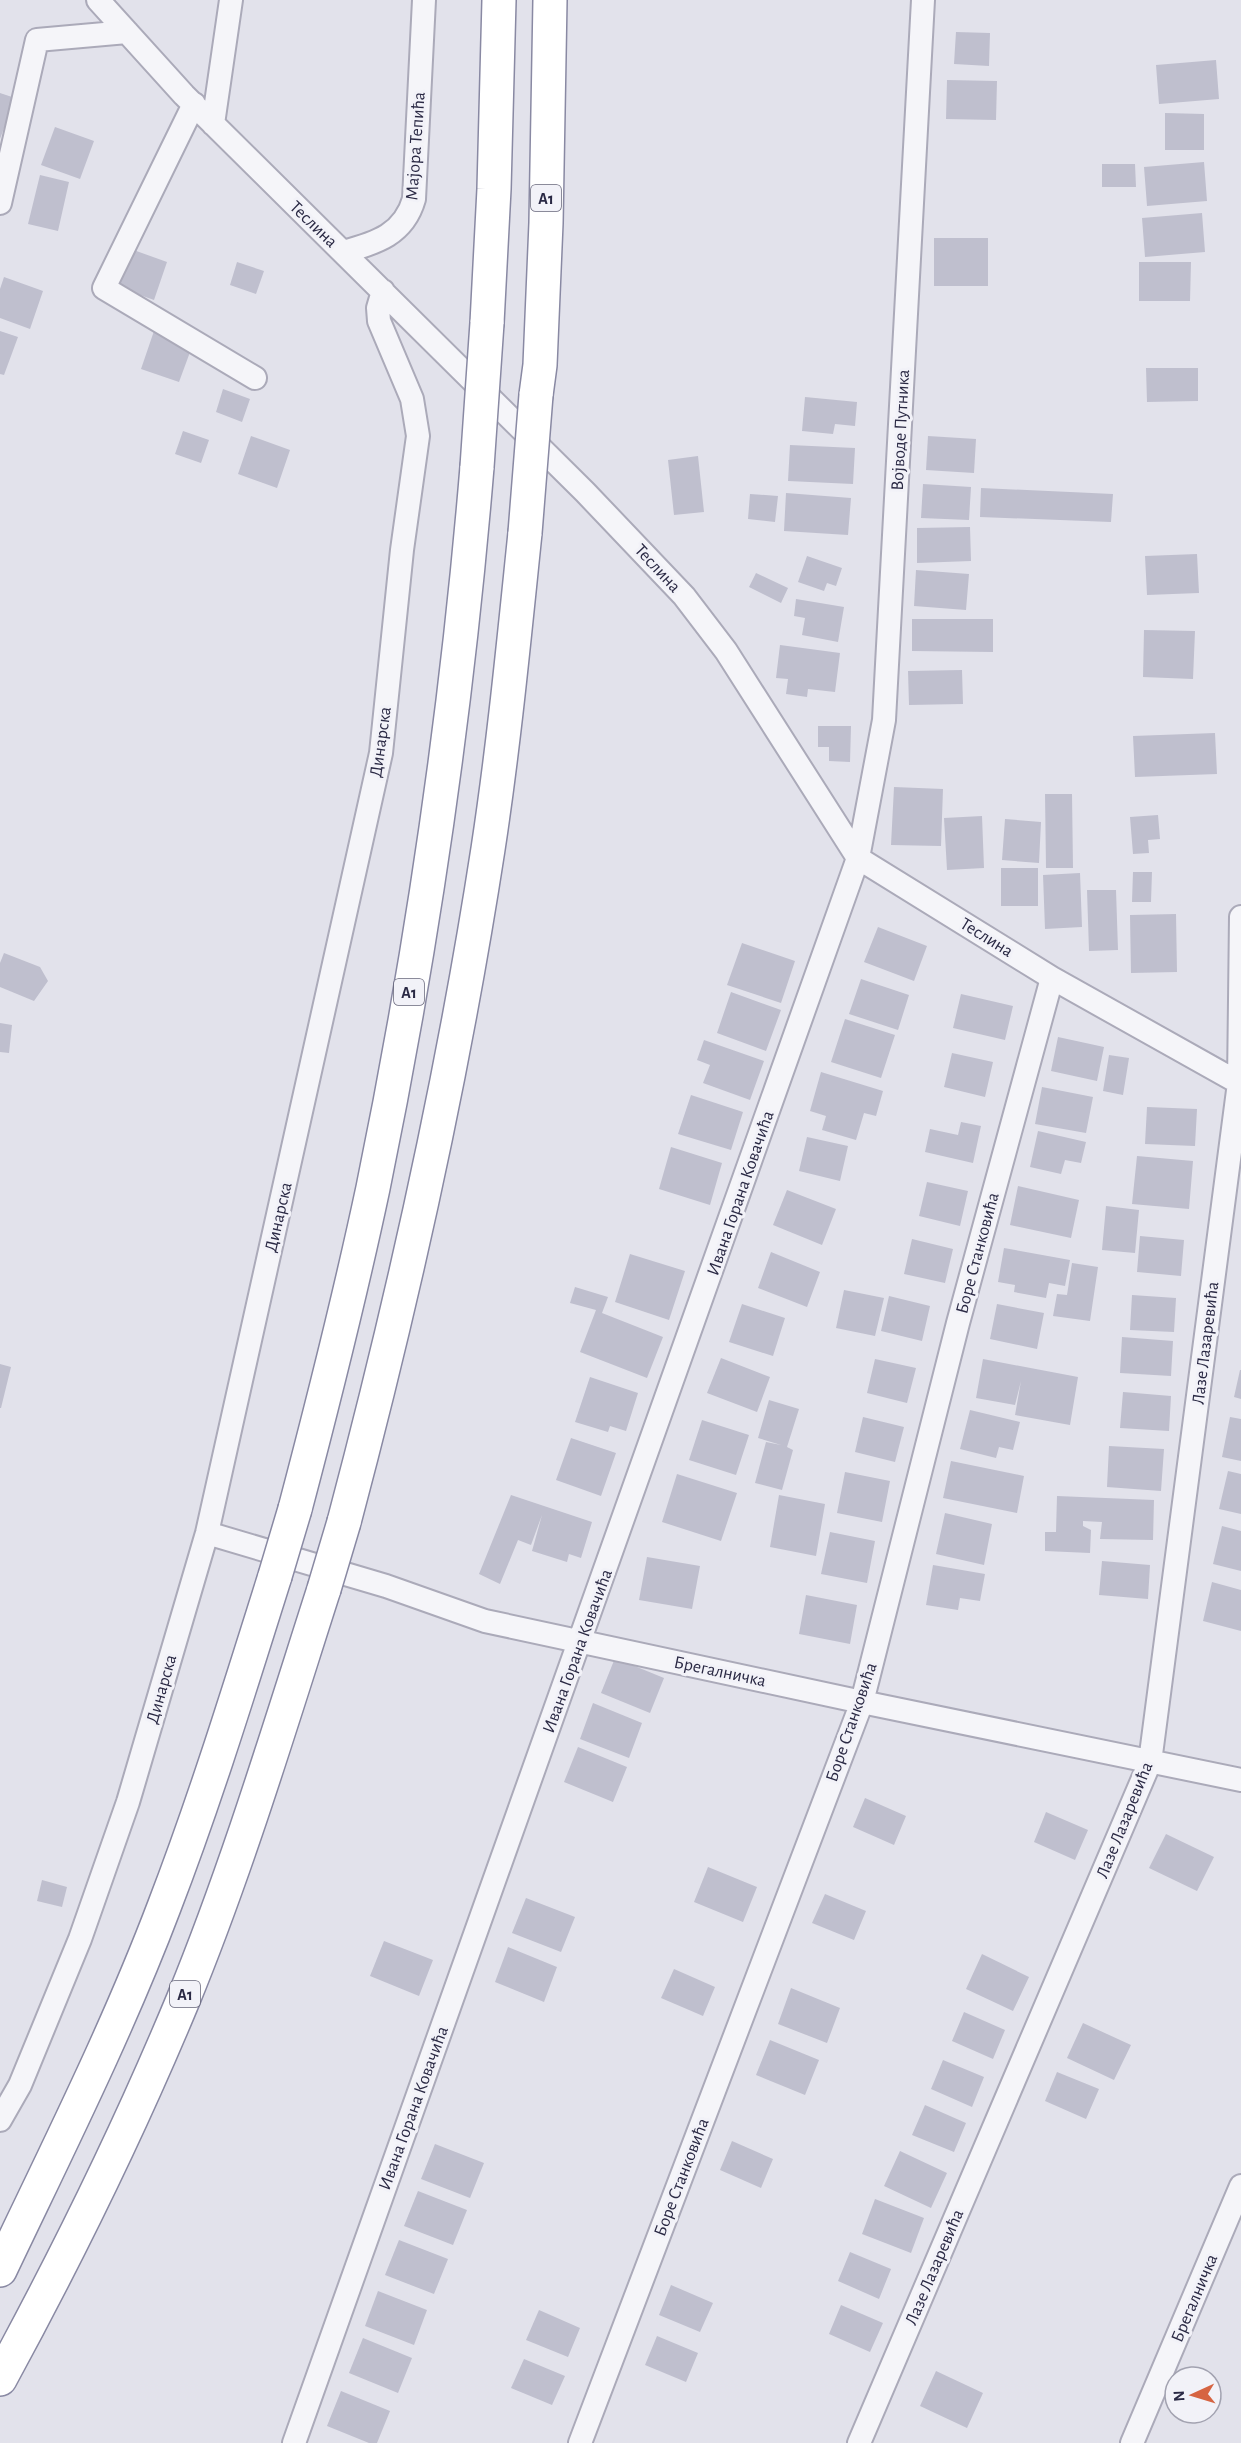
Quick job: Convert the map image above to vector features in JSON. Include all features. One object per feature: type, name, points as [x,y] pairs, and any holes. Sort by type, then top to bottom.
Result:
[{"type":"highway","name":"A1","points":[[0,2270],[78,2109],[164,1908],[209,1782],[296,1509],[336,1350],[373,1188],[425,904],[447,756],[467,590],[487,322],[494,189],[499,0]]},
{"type":"highway","name":"A1","points":[[0,2379],[87,2211],[183,2000],[231,1870],[324,1589],[344,1522],[396,1315],[434,1146],[462,1004],[500,767],[540,365],[546,223],[550,0]]},
{"type":"street","name":"Теслина","points":[[98,0],[213,124],[585,492],[684,596],[732,660],[858,858],[1052,978],[1240,1083]]},
{"type":"street","points":[[213,124],[231,0]]},
{"type":"street","name":"Мајора Тепића","points":[[343,252],[361,248],[391,234],[410,214],[414,199],[424,0]]},
{"type":"street","name":"Војводе Путника","points":[[858,858],[884,720],[923,0]]},
{"type":"street","points":[[0,203],[37,40],[127,32]]},
{"type":"street","points":[[194,104],[104,288],[255,378]]},
{"type":"street","name":"Динарска","points":[[0,2120],[20,2085],[76,1949],[121,1823],[207,1533],[381,753],[402,550],[418,436],[412,399],[379,321],[378,308],[384,291]]},
{"type":"street","name":"Ивана Горана Ковачића","points":[[294,2443],[858,858]]},
{"type":"street","name":"Лазе Лазаревића","points":[[859,2443],[1150,1762],[1240,1083],[1241,917]]},
{"type":"street","name":"Боре Станковића","points":[[580,2443],[862,1702],[958,1323],[1052,978]]},
{"type":"street","name":"Брегалничка","points":[[207,1533],[386,1587],[485,1621],[1241,1780]]},
{"type":"street","name":"Брегалничка","points":[[1132,2443],[1241,2186]]},
{"type":"building","points":[[956,32],[990,33],[989,66],[954,64]]},
{"type":"building","points":[[1216,60],[1219,99],[1159,104],[1156,65]]},
{"type":"building","points":[[947,80],[997,81],[996,120],[946,119]]},
{"type":"building","points":[[0,93],[15,98],[0,139]]},
{"type":"building","points":[[1165,113],[1204,114],[1204,150],[1165,150]]},
{"type":"building","points":[[55,127],[94,141],[80,179],[41,165]]},
{"type":"building","points":[[1204,162],[1207,201],[1147,206],[1144,167]]},
{"type":"building","points":[[1102,164],[1135,164],[1136,187],[1102,187]]},
{"type":"building","points":[[40,175],[69,182],[58,231],[28,224]]},
{"type":"building","points":[[1202,213],[1205,252],[1145,257],[1142,218]]},
{"type":"building","points":[[934,238],[988,238],[988,286],[934,286]]},
{"type":"building","points":[[128,248],[167,262],[154,300],[115,286]]},
{"type":"building","points":[[237,262],[264,271],[256,294],[230,285]]},
{"type":"building","points":[[1139,262],[1191,262],[1190,301],[1139,301]]},
{"type":"building","points":[[4,277],[43,291],[30,329],[0,318],[0,289]]},
{"type":"building","points":[[0,331],[18,337],[4,375],[0,374]]},
{"type":"building","points":[[154,331],[193,344],[179,382],[141,369]]},
{"type":"building","points":[[1146,368],[1198,368],[1198,401],[1147,402]]},
{"type":"building","points":[[223,389],[250,399],[242,422],[216,412]]},
{"type":"building","points":[[805,397],[857,402],[855,426],[835,424],[833,434],[802,431]]},
{"type":"building","points":[[183,431],[209,440],[201,463],[175,454]]},
{"type":"building","points":[[251,436],[290,450],[277,488],[238,474]]},
{"type":"building","points":[[928,436],[976,439],[974,473],[926,470]]},
{"type":"building","points":[[790,445],[855,448],[853,484],[788,481]]},
{"type":"building","points":[[698,456],[704,512],[674,515],[668,460]]},
{"type":"building","points":[[923,484],[971,487],[969,520],[921,518]]},
{"type":"building","points":[[981,488],[1113,494],[1111,522],[980,517]]},
{"type":"building","points":[[786,493],[851,498],[848,535],[784,531]]},
{"type":"building","points":[[750,494],[778,496],[775,522],[748,519]]},
{"type":"building","points":[[970,527],[971,561],[917,563],[917,528]]},
{"type":"building","points":[[1197,554],[1199,593],[1147,595],[1145,556]]},
{"type":"building","points":[[807,556],[842,568],[836,586],[827,583],[824,591],[798,582]]},
{"type":"building","points":[[916,570],[969,574],[966,610],[914,606]]},
{"type":"building","points":[[756,573],[788,588],[781,603],[749,587]]},
{"type":"building","points":[[796,599],[844,607],[838,642],[802,635],[805,618],[794,616]]},
{"type":"building","points":[[912,619],[993,619],[993,652],[912,651]]},
{"type":"building","points":[[1144,630],[1195,631],[1193,679],[1143,677]]},
{"type":"building","points":[[780,645],[840,653],[835,692],[808,689],[807,697],[786,694],[788,679],[776,678]]},
{"type":"building","points":[[962,670],[963,704],[909,705],[908,671]]},
{"type":"building","points":[[818,726],[851,726],[850,762],[829,761],[829,747],[818,747]]},
{"type":"building","points":[[1215,733],[1217,774],[1135,777],[1133,736]]},
{"type":"building","points":[[894,787],[943,789],[941,846],[891,845]]},
{"type":"building","points":[[1045,794],[1072,794],[1073,868],[1046,868]]},
{"type":"building","points":[[1158,815],[1160,839],[1148,840],[1149,853],[1133,854],[1130,817]]},
{"type":"building","points":[[982,816],[984,868],[947,870],[944,818]]},
{"type":"building","points":[[1005,819],[1041,822],[1039,863],[1002,860]]},
{"type":"building","points":[[1001,868],[1038,868],[1038,906],[1001,906]]},
{"type":"building","points":[[1133,872],[1152,872],[1151,902],[1132,902]]},
{"type":"building","points":[[1080,873],[1082,927],[1045,929],[1043,875]]},
{"type":"building","points":[[1087,890],[1116,890],[1118,950],[1089,951]]},
{"type":"building","points":[[1176,914],[1177,972],[1131,973],[1130,915]]},
{"type":"building","points":[[878,927],[927,946],[914,981],[864,962]]},
{"type":"building","points":[[742,943],[795,961],[781,1003],[727,985]]},
{"type":"building","points":[[4,953],[40,967],[48,981],[34,1001],[0,987],[0,963]]},
{"type":"building","points":[[861,979],[909,995],[898,1030],[849,1014]]},
{"type":"building","points":[[731,992],[781,1010],[766,1051],[717,1033]]},
{"type":"building","points":[[961,994],[1013,1006],[1005,1040],[953,1028]]},
{"type":"building","points":[[845,1019],[895,1035],[881,1078],[831,1062]]},
{"type":"building","points":[[0,1023],[12,1025],[9,1053],[0,1052]]},
{"type":"building","points":[[1058,1037],[1104,1047],[1097,1081],[1051,1071]]},
{"type":"building","points":[[704,1040],[764,1061],[750,1100],[703,1083],[710,1065],[697,1060]]},
{"type":"building","points":[[952,1053],[993,1062],[985,1097],[944,1087]]},
{"type":"building","points":[[1109,1055],[1129,1058],[1123,1095],[1103,1091]]},
{"type":"building","points":[[821,1072],[883,1091],[876,1116],[864,1113],[856,1140],[822,1130],[826,1116],[810,1111]]},
{"type":"building","points":[[1042,1087],[1093,1097],[1086,1133],[1035,1124]]},
{"type":"building","points":[[691,1095],[743,1112],[731,1150],[678,1134]]},
{"type":"building","points":[[1147,1107],[1197,1109],[1195,1146],[1145,1144]]},
{"type":"building","points":[[961,1122],[981,1126],[973,1163],[925,1152],[930,1129],[958,1135]]},
{"type":"building","points":[[1038,1131],[1086,1142],[1081,1163],[1065,1160],[1061,1174],[1030,1167]]},
{"type":"building","points":[[807,1137],[848,1146],[840,1181],[799,1171]]},
{"type":"building","points":[[671,1147],[722,1163],[710,1205],[659,1189]]},
{"type":"building","points":[[1137,1156],[1193,1161],[1189,1209],[1132,1204]]},
{"type":"building","points":[[927,1182],[968,1191],[960,1226],[919,1216]]},
{"type":"building","points":[[1018,1186],[1079,1200],[1071,1238],[1010,1225]]},
{"type":"building","points":[[787,1190],[836,1209],[822,1245],[773,1225]]},
{"type":"building","points":[[1106,1206],[1139,1210],[1135,1253],[1102,1250]]},
{"type":"building","points":[[1140,1236],[1184,1240],[1181,1276],[1137,1272]]},
{"type":"building","points":[[912,1239],[953,1249],[945,1283],[904,1274]]},
{"type":"building","points":[[1004,1248],[1070,1260],[1065,1286],[1049,1283],[1046,1298],[1014,1292],[1015,1285],[998,1282]]},
{"type":"building","points":[[771,1252],[820,1272],[807,1307],[758,1288]]},
{"type":"building","points":[[630,1254],[685,1271],[669,1320],[615,1302]]},
{"type":"building","points":[[1072,1263],[1098,1267],[1090,1321],[1053,1316],[1057,1294],[1067,1295]]},
{"type":"building","points":[[575,1287],[608,1297],[602,1313],[663,1337],[647,1378],[580,1352],[596,1310],[570,1303]]},
{"type":"building","points":[[844,1290],[884,1298],[875,1336],[836,1328]]},
{"type":"building","points":[[1132,1295],[1176,1298],[1174,1332],[1130,1330]]},
{"type":"building","points":[[889,1296],[930,1306],[922,1341],[881,1331]]},
{"type":"building","points":[[742,1304],[785,1318],[773,1356],[729,1342]]},
{"type":"building","points":[[997,1304],[1044,1313],[1037,1349],[990,1339]]},
{"type":"building","points":[[1122,1337],[1173,1341],[1171,1376],[1120,1373]]},
{"type":"building","points":[[721,1358],[770,1377],[757,1412],[707,1393]]},
{"type":"building","points":[[875,1359],[916,1368],[907,1403],[867,1393]]},
{"type":"building","points":[[983,1359],[1078,1377],[1070,1425],[1015,1415],[1021,1381],[1015,1405],[976,1398]]},
{"type":"building","points":[[0,1364],[11,1367],[1,1408],[0,1408]]},
{"type":"building","points":[[1241,1370],[1241,1399],[1234,1397]]},
{"type":"building","points":[[590,1377],[638,1393],[626,1431],[610,1426],[608,1432],[575,1422]]},
{"type":"building","points":[[1123,1392],[1171,1396],[1169,1431],[1120,1428]]},
{"type":"building","points":[[769,1400],[799,1409],[787,1447],[793,1450],[782,1490],[755,1483],[766,1442],[781,1445],[758,1438]]},
{"type":"building","points":[[970,1410],[1020,1422],[1013,1450],[999,1447],[996,1458],[960,1449]]},
{"type":"building","points":[[863,1417],[904,1427],[895,1462],[855,1452]]},
{"type":"building","points":[[1230,1417],[1241,1419],[1241,1461],[1222,1457]]},
{"type":"building","points":[[702,1420],[749,1435],[736,1475],[689,1460]]},
{"type":"building","points":[[571,1438],[616,1453],[601,1496],[556,1480]]},
{"type":"building","points":[[1109,1446],[1164,1449],[1161,1491],[1107,1487]]},
{"type":"building","points":[[951,1461],[1024,1476],[1017,1513],[943,1498]]},
{"type":"building","points":[[1228,1471],[1241,1474],[1241,1514],[1219,1509]]},
{"type":"building","points":[[845,1472],[890,1481],[882,1522],[837,1513]]},
{"type":"building","points":[[677,1474],[737,1493],[721,1541],[662,1522]]},
{"type":"building","points":[[511,1495],[592,1522],[581,1558],[569,1554],[567,1562],[532,1551],[542,1515],[531,1545],[518,1540],[500,1584],[479,1574]]},
{"type":"building","points":[[779,1495],[825,1504],[816,1556],[770,1547]]},
{"type":"building","points":[[1057,1496],[1154,1500],[1153,1540],[1100,1539],[1102,1522],[1083,1521],[1083,1526],[1091,1530],[1090,1553],[1045,1551],[1045,1532],[1056,1532]]},
{"type":"building","points":[[945,1513],[992,1524],[984,1565],[936,1554]]},
{"type":"building","points":[[1222,1526],[1241,1531],[1241,1571],[1213,1564]]},
{"type":"building","points":[[830,1532],[875,1541],[867,1583],[821,1574]]},
{"type":"building","points":[[647,1557],[700,1566],[692,1609],[639,1600]]},
{"type":"building","points":[[1102,1561],[1150,1565],[1148,1599],[1099,1595]]},
{"type":"building","points":[[933,1565],[985,1574],[980,1601],[960,1598],[958,1610],[926,1605]]},
{"type":"building","points":[[1212,1582],[1241,1590],[1241,1631],[1203,1621]]},
{"type":"building","points":[[806,1595],[857,1605],[850,1644],[799,1634]]},
{"type":"building","points":[[615,1658],[664,1678],[650,1713],[601,1693]]},
{"type":"building","points":[[593,1703],[642,1723],[629,1758],[580,1739]]},
{"type":"building","points":[[578,1747],[627,1767],[613,1802],[564,1782]]},
{"type":"building","points":[[865,1798],[906,1816],[894,1845],[853,1827]]},
{"type":"building","points":[[1046,1812],[1088,1830],[1075,1860],[1034,1842]]},
{"type":"building","points":[[1166,1834],[1214,1857],[1197,1891],[1149,1868]]},
{"type":"building","points":[[708,1867],[757,1887],[743,1922],[694,1902]]},
{"type":"building","points":[[42,1880],[67,1887],[62,1907],[37,1901]]},
{"type":"building","points":[[825,1894],[866,1911],[854,1940],[812,1923]]},
{"type":"building","points":[[526,1898],[575,1917],[561,1952],[512,1933]]},
{"type":"building","points":[[384,1941],[433,1960],[419,1996],[370,1976]]},
{"type":"building","points":[[508,1947],[557,1967],[544,2002],[495,1982]]},
{"type":"building","points":[[982,1954],[1029,1977],[1013,2011],[966,1989]]},
{"type":"building","points":[[674,1969],[715,1987],[703,2016],[661,1998]]},
{"type":"building","points":[[791,1988],[840,2008],[827,2043],[778,2024]]},
{"type":"building","points":[[964,2012],[1005,2030],[993,2059],[952,2041]]},
{"type":"building","points":[[1083,2023],[1131,2045],[1114,2080],[1067,2058]]},
{"type":"building","points":[[770,2040],[819,2060],[805,2095],[756,2075]]},
{"type":"building","points":[[943,2060],[984,2077],[972,2107],[931,2089]]},
{"type":"building","points":[[1057,2072],[1099,2089],[1086,2119],[1045,2101]]},
{"type":"building","points":[[925,2105],[966,2123],[954,2152],[912,2135]]},
{"type":"building","points":[[732,2141],[773,2159],[761,2188],[720,2170]]},
{"type":"building","points":[[435,2144],[484,2163],[470,2198],[421,2179]]},
{"type":"building","points":[[900,2151],[947,2173],[931,2208],[884,2186]]},
{"type":"building","points":[[418,2191],[467,2210],[453,2245],[404,2226]]},
{"type":"building","points":[[875,2199],[924,2218],[911,2253],[862,2234]]},
{"type":"building","points":[[399,2240],[448,2259],[434,2294],[385,2275]]},
{"type":"building","points":[[850,2252],[891,2269],[879,2299],[838,2281]]},
{"type":"building","points":[[671,2285],[713,2303],[700,2332],[659,2315]]},
{"type":"building","points":[[378,2291],[427,2310],[414,2345],[365,2326]]},
{"type":"building","points":[[841,2305],[883,2323],[870,2352],[829,2334]]},
{"type":"building","points":[[539,2310],[580,2328],[568,2357],[526,2340]]},
{"type":"building","points":[[657,2336],[698,2353],[686,2382],[645,2365]]},
{"type":"building","points":[[363,2338],[412,2358],[398,2393],[349,2373]]},
{"type":"building","points":[[524,2359],[565,2376],[552,2405],[511,2388]]},
{"type":"building","points":[[936,2371],[983,2393],[967,2428],[920,2406]]},
{"type":"building","points":[[341,2391],[390,2411],[377,2443],[369,2443],[327,2426]]}]
